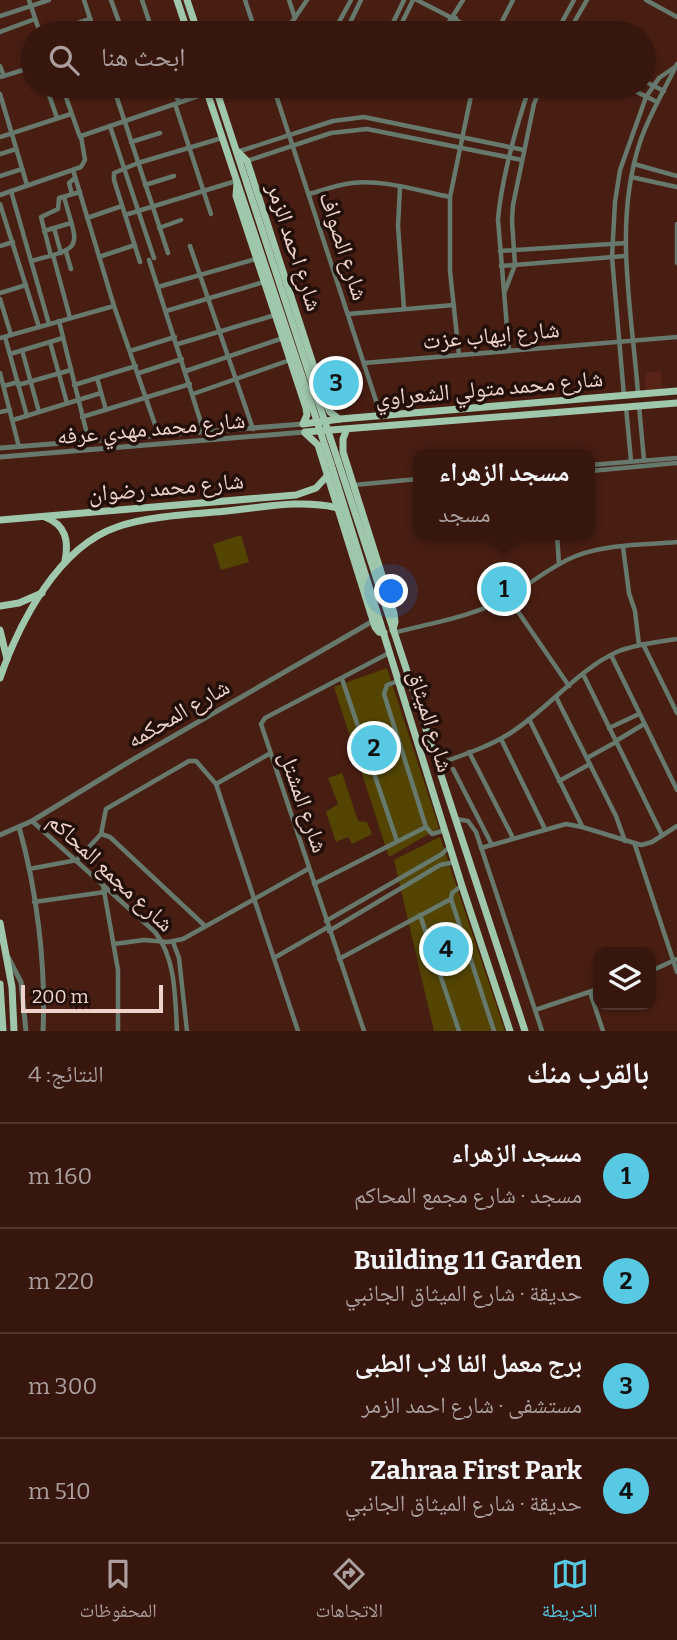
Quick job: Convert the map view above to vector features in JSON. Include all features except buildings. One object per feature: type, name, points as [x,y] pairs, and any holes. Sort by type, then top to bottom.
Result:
[{"type":"main road","points":[[177,0],[184,21]]},
{"type":"main road","points":[[187,0],[194,21]]},
{"type":"main road","name":"شارع احمد الزمر","points":[[210,98],[237,182],[235,193],[306,408],[304,428]]},
{"type":"main road","name":"شارع احمد الزمر","points":[[219,98],[237,152],[247,161],[326,404],[332,415],[340,419]]},
{"type":"main road","points":[[237,152],[390,632]]},
{"type":"main road","points":[[237,182],[390,632]]},
{"type":"main road","name":"شارع محمد متولي الشعراوي","points":[[304,428],[340,419],[677,391]]},
{"type":"main road","name":"شارع محمد متولي الشعراوي","points":[[304,428],[346,431],[677,403]]},
{"type":"main road","points":[[306,408],[318,410],[326,404]]},
{"type":"main road","points":[[407,414],[403,420],[408,426]]},
{"type":"main road","points":[[392,415],[397,422],[393,427]]},
{"type":"main road","name":"شارع الميثاق","points":[[304,428],[317,442],[376,630],[390,632]]},
{"type":"main road","points":[[321,455],[330,448],[342,448],[346,431]]},
{"type":"main road","name":"شارع الميثاق","points":[[342,448],[394,613],[396,622],[390,632],[390,652],[398,681],[510,1031]]},
{"type":"main road","name":"شارع محمد رضوان","points":[[0,520],[272,498],[311,490],[328,475]]},
{"type":"main road","points":[[311,490],[315,496],[313,504]]},
{"type":"main road","name":"شارع محمد رضوان","points":[[0,678],[42,592],[65,562],[95,538],[126,525],[200,513],[288,504],[338,508]]},
{"type":"main road","points":[[42,517],[55,522],[65,534],[68,548],[65,562]]},
{"type":"main road","points":[[0,606],[19,603],[42,592]]},
{"type":"main road","points":[[0,630],[7,660]]},
{"type":"main road","name":"شارع الميثاق","points":[[390,632],[438,764],[525,1031]]},
{"type":"main road","points":[[0,923],[12,987],[14,1031]]},
{"type":"main road","points":[[477,928],[484,928],[490,923]]},
{"type":"main road","points":[[483,947],[489,942],[496,942]]},
{"type":"main road","points":[[0,984],[3,1031]]},
{"type":"street","points":[[29,0],[35,19],[30,21]]},
{"type":"street","points":[[0,16],[49,0]]},
{"type":"street","points":[[84,0],[90,19],[84,21]]},
{"type":"street","points":[[111,0],[118,21]]},
{"type":"street","points":[[142,0],[149,21]]},
{"type":"street","points":[[245,0],[254,21]]},
{"type":"street","points":[[289,0],[295,19]]},
{"type":"street","points":[[292,21],[307,0]]},
{"type":"street","points":[[340,21],[351,0]]},
{"type":"street","points":[[351,21],[361,0]]},
{"type":"street","points":[[394,21],[404,0]]},
{"type":"street","points":[[404,21],[415,0],[461,21]]},
{"type":"street","points":[[451,21],[463,0]]},
{"type":"street","points":[[563,21],[574,0]]},
{"type":"street","points":[[575,21],[587,0]]},
{"type":"street","points":[[646,0],[677,17]]},
{"type":"street","points":[[502,21],[511,1]]},
{"type":"street","points":[[453,21],[454,17]]},
{"type":"street","points":[[0,32],[21,24]]},
{"type":"street","points":[[656,82],[676,65]]},
{"type":"street","points":[[638,395],[626,256],[631,177],[641,140],[676,65]]},
{"type":"street","points":[[0,66],[2,77],[21,71]]},
{"type":"street","points":[[656,88],[664,92]]},
{"type":"street","points":[[0,94],[27,185]]},
{"type":"street","points":[[50,98],[57,118]]},
{"type":"street","points":[[0,195],[81,167],[85,160],[80,137],[66,98]]},
{"type":"street","points":[[117,98],[168,253]]},
{"type":"street","points":[[175,98],[211,214]]},
{"type":"street","points":[[80,137],[188,98]]},
{"type":"street","name":"شارع الصواف","points":[[277,98],[381,416]]},
{"type":"street","points":[[458,355],[449,234],[450,197],[470,98]]},
{"type":"street","points":[[509,351],[499,251],[499,203],[527,98]]},
{"type":"street","points":[[505,291],[515,265],[513,205],[536,98]]},
{"type":"street","points":[[624,396],[611,244],[620,170],[646,98]]},
{"type":"street","points":[[648,98],[657,103]]},
{"type":"street","points":[[0,137],[71,114]]},
{"type":"street","points":[[0,117],[6,116]]},
{"type":"street","points":[[237,152],[333,121],[364,117],[524,150]]},
{"type":"street","points":[[110,126],[204,433]]},
{"type":"street","points":[[247,161],[343,131],[367,129],[522,160]]},
{"type":"street","points":[[131,142],[160,132]]},
{"type":"street","points":[[140,262],[113,175],[115,171],[223,138]]},
{"type":"street","points":[[0,154],[16,149]]},
{"type":"street","points":[[634,164],[677,176]]},
{"type":"street","points":[[0,176],[22,169]]},
{"type":"street","points":[[73,170],[114,306],[159,437]]},
{"type":"street","points":[[145,185],[174,176]]},
{"type":"street","points":[[631,177],[677,187]]},
{"type":"street","points":[[72,194],[69,181],[75,178]]},
{"type":"street","points":[[125,215],[237,182]]},
{"type":"street","points":[[309,194],[353,183],[400,187],[450,197]]},
{"type":"street","points":[[400,187],[398,226],[404,309]]},
{"type":"street","points":[[11,191],[49,324]]},
{"type":"street","points":[[70,318],[41,215],[57,209],[58,199],[79,192]]},
{"type":"street","points":[[31,261],[63,252],[74,242],[64,197]]},
{"type":"street","points":[[0,204],[38,327]]},
{"type":"street","points":[[87,218],[122,206]]},
{"type":"street","points":[[159,228],[181,220]]},
{"type":"street","points":[[44,231],[71,223]]},
{"type":"street","points":[[677,224],[677,263]]},
{"type":"street","points":[[54,228],[71,268]]},
{"type":"street","points":[[0,246],[13,242]]},
{"type":"street","points":[[499,251],[626,243]]},
{"type":"street","points":[[99,257],[135,245]]},
{"type":"street","points":[[15,250],[27,246]]},
{"type":"street","points":[[190,246],[253,429]]},
{"type":"street","points":[[501,266],[626,256]]},
{"type":"street","points":[[159,287],[257,259]]},
{"type":"street","points":[[166,310],[265,282]]},
{"type":"street","points":[[0,293],[26,285]]},
{"type":"street","points":[[0,299],[11,335]]},
{"type":"street","points":[[348,314],[454,305]]},
{"type":"street","points":[[27,416],[2,337],[114,306]]},
{"type":"street","points":[[178,344],[276,315]]},
{"type":"street","points":[[59,321],[89,442]]},
{"type":"street","points":[[130,351],[175,337]]},
{"type":"street","name":"شارع ايهاب عزت","points":[[364,363],[677,337]]},
{"type":"street","points":[[9,354],[63,338]]},
{"type":"street","points":[[186,371],[283,338]]},
{"type":"street","points":[[50,342],[67,403]]},
{"type":"street","points":[[22,350],[39,412]]},
{"type":"street","points":[[139,373],[182,359]]},
{"type":"street","points":[[193,394],[290,360]]},
{"type":"street","points":[[74,385],[136,366]]},
{"type":"street","points":[[4,386],[71,370]]},
{"type":"street","points":[[0,373],[19,447]]},
{"type":"street","points":[[97,378],[106,410]]},
{"type":"street","points":[[82,417],[190,384]]},
{"type":"street","points":[[13,420],[101,393]]},
{"type":"street","points":[[639,406],[644,460]]},
{"type":"street","points":[[626,407],[631,461]]},
{"type":"street","points":[[0,412],[10,410]]},
{"type":"street","name":"شارع محمد مهدي عرفه","points":[[0,448],[253,429],[304,428]]},
{"type":"street","name":"شارع محمد مهدي عرفه","points":[[0,457],[304,428]]},
{"type":"street","points":[[595,465],[644,460],[677,461]]},
{"type":"street","points":[[595,470],[677,461]]},
{"type":"street","points":[[354,485],[413,479]]},
{"type":"street","points":[[557,540],[559,564]]},
{"type":"street","points":[[390,632],[480,611],[508,597],[559,564],[585,553],[677,542]]},
{"type":"street","points":[[623,547],[629,593],[641,645],[677,712]]},
{"type":"street","points":[[508,597],[569,686]]},
{"type":"street","name":"شارع المحكمه","points":[[0,835],[32,821],[373,621]]},
{"type":"street","points":[[438,764],[501,739],[611,655],[641,645],[677,639]]},
{"type":"street","name":"شارع المشتل","points":[[364,1031],[261,728],[262,721],[390,652]]},
{"type":"street","points":[[611,655],[677,790]]},
{"type":"street","points":[[583,674],[662,835]]},
{"type":"street","points":[[342,679],[397,841]]},
{"type":"street","points":[[398,681],[387,685],[384,689],[385,696],[426,827],[432,834],[445,830]]},
{"type":"street","points":[[556,697],[617,818],[625,842]]},
{"type":"street","points":[[609,729],[639,714]]},
{"type":"street","points":[[529,719],[582,827]]},
{"type":"street","points":[[627,720],[633,731]]},
{"type":"street","points":[[587,758],[644,724]]},
{"type":"street","points":[[501,739],[545,829]]},
{"type":"street","points":[[469,752],[513,838]]},
{"type":"street","points":[[216,784],[269,754]]},
{"type":"street","points":[[29,869],[76,860],[101,834],[106,809],[189,761],[199,763],[216,784],[298,1031]]},
{"type":"street","points":[[559,781],[590,764]]},
{"type":"street","points":[[453,769],[492,845]]},
{"type":"street","points":[[607,836],[616,828],[617,818]]},
{"type":"street","points":[[456,819],[462,819],[473,826],[542,1031]]},
{"type":"street","name":"شارع مجمع المحاكم","points":[[32,821],[163,942],[171,966],[177,1031]]},
{"type":"street","points":[[481,848],[566,824],[635,845],[646,845],[677,826]]},
{"type":"street","points":[[19,827],[29,869],[44,983],[43,1031]]},
{"type":"street","points":[[314,884],[426,827]]},
{"type":"street","points":[[101,834],[110,837],[205,926]]},
{"type":"street","points":[[635,845],[677,972]]},
{"type":"street","points":[[274,958],[442,854],[450,846]]},
{"type":"street","points":[[328,926],[440,865],[455,862]]},
{"type":"street","points":[[114,944],[145,940],[173,942],[183,939],[309,869]]},
{"type":"street","points":[[103,884],[118,970],[118,1031]]},
{"type":"street","points":[[462,886],[452,893],[451,899],[494,1031]]},
{"type":"street","points":[[34,902],[105,892]]},
{"type":"street","points":[[339,959],[451,899]]},
{"type":"street","points":[[420,915],[459,1031]]},
{"type":"street","points":[[173,942],[179,958],[187,1031]]},
{"type":"street","points":[[6,955],[21,982],[26,1031]]},
{"type":"street","points":[[656,969],[675,960]]},
{"type":"street","points":[[535,1010],[593,991]]},
{"type":"street","points":[[590,992],[603,1031]]},
{"type":"shaded area","points":[[661,371],[662,389],[646,391],[645,373]]},
{"type":"shaded area","points":[[241,535],[249,562],[221,570],[213,544]]},
{"type":"shaded area","points":[[387,668],[439,828],[389,857],[334,687]]},
{"type":"shaded area","points":[[342,773],[358,821],[367,822],[372,834],[352,844],[348,837],[336,842],[326,812],[338,804],[328,778]]},
{"type":"shaded area","points":[[440,837],[505,1031],[434,1031],[394,860]]},
{"type":"place","name":"برج معمل الفا لاب الطبى","points":[[336,383]]},
{"type":"place","name":"مسجد الزهراء","points":[[504,589]]},
{"type":"place","name":"Building 11 Garden","points":[[374,748]]},
{"type":"place","name":"Zahraa First Park","points":[[446,949]]}]
